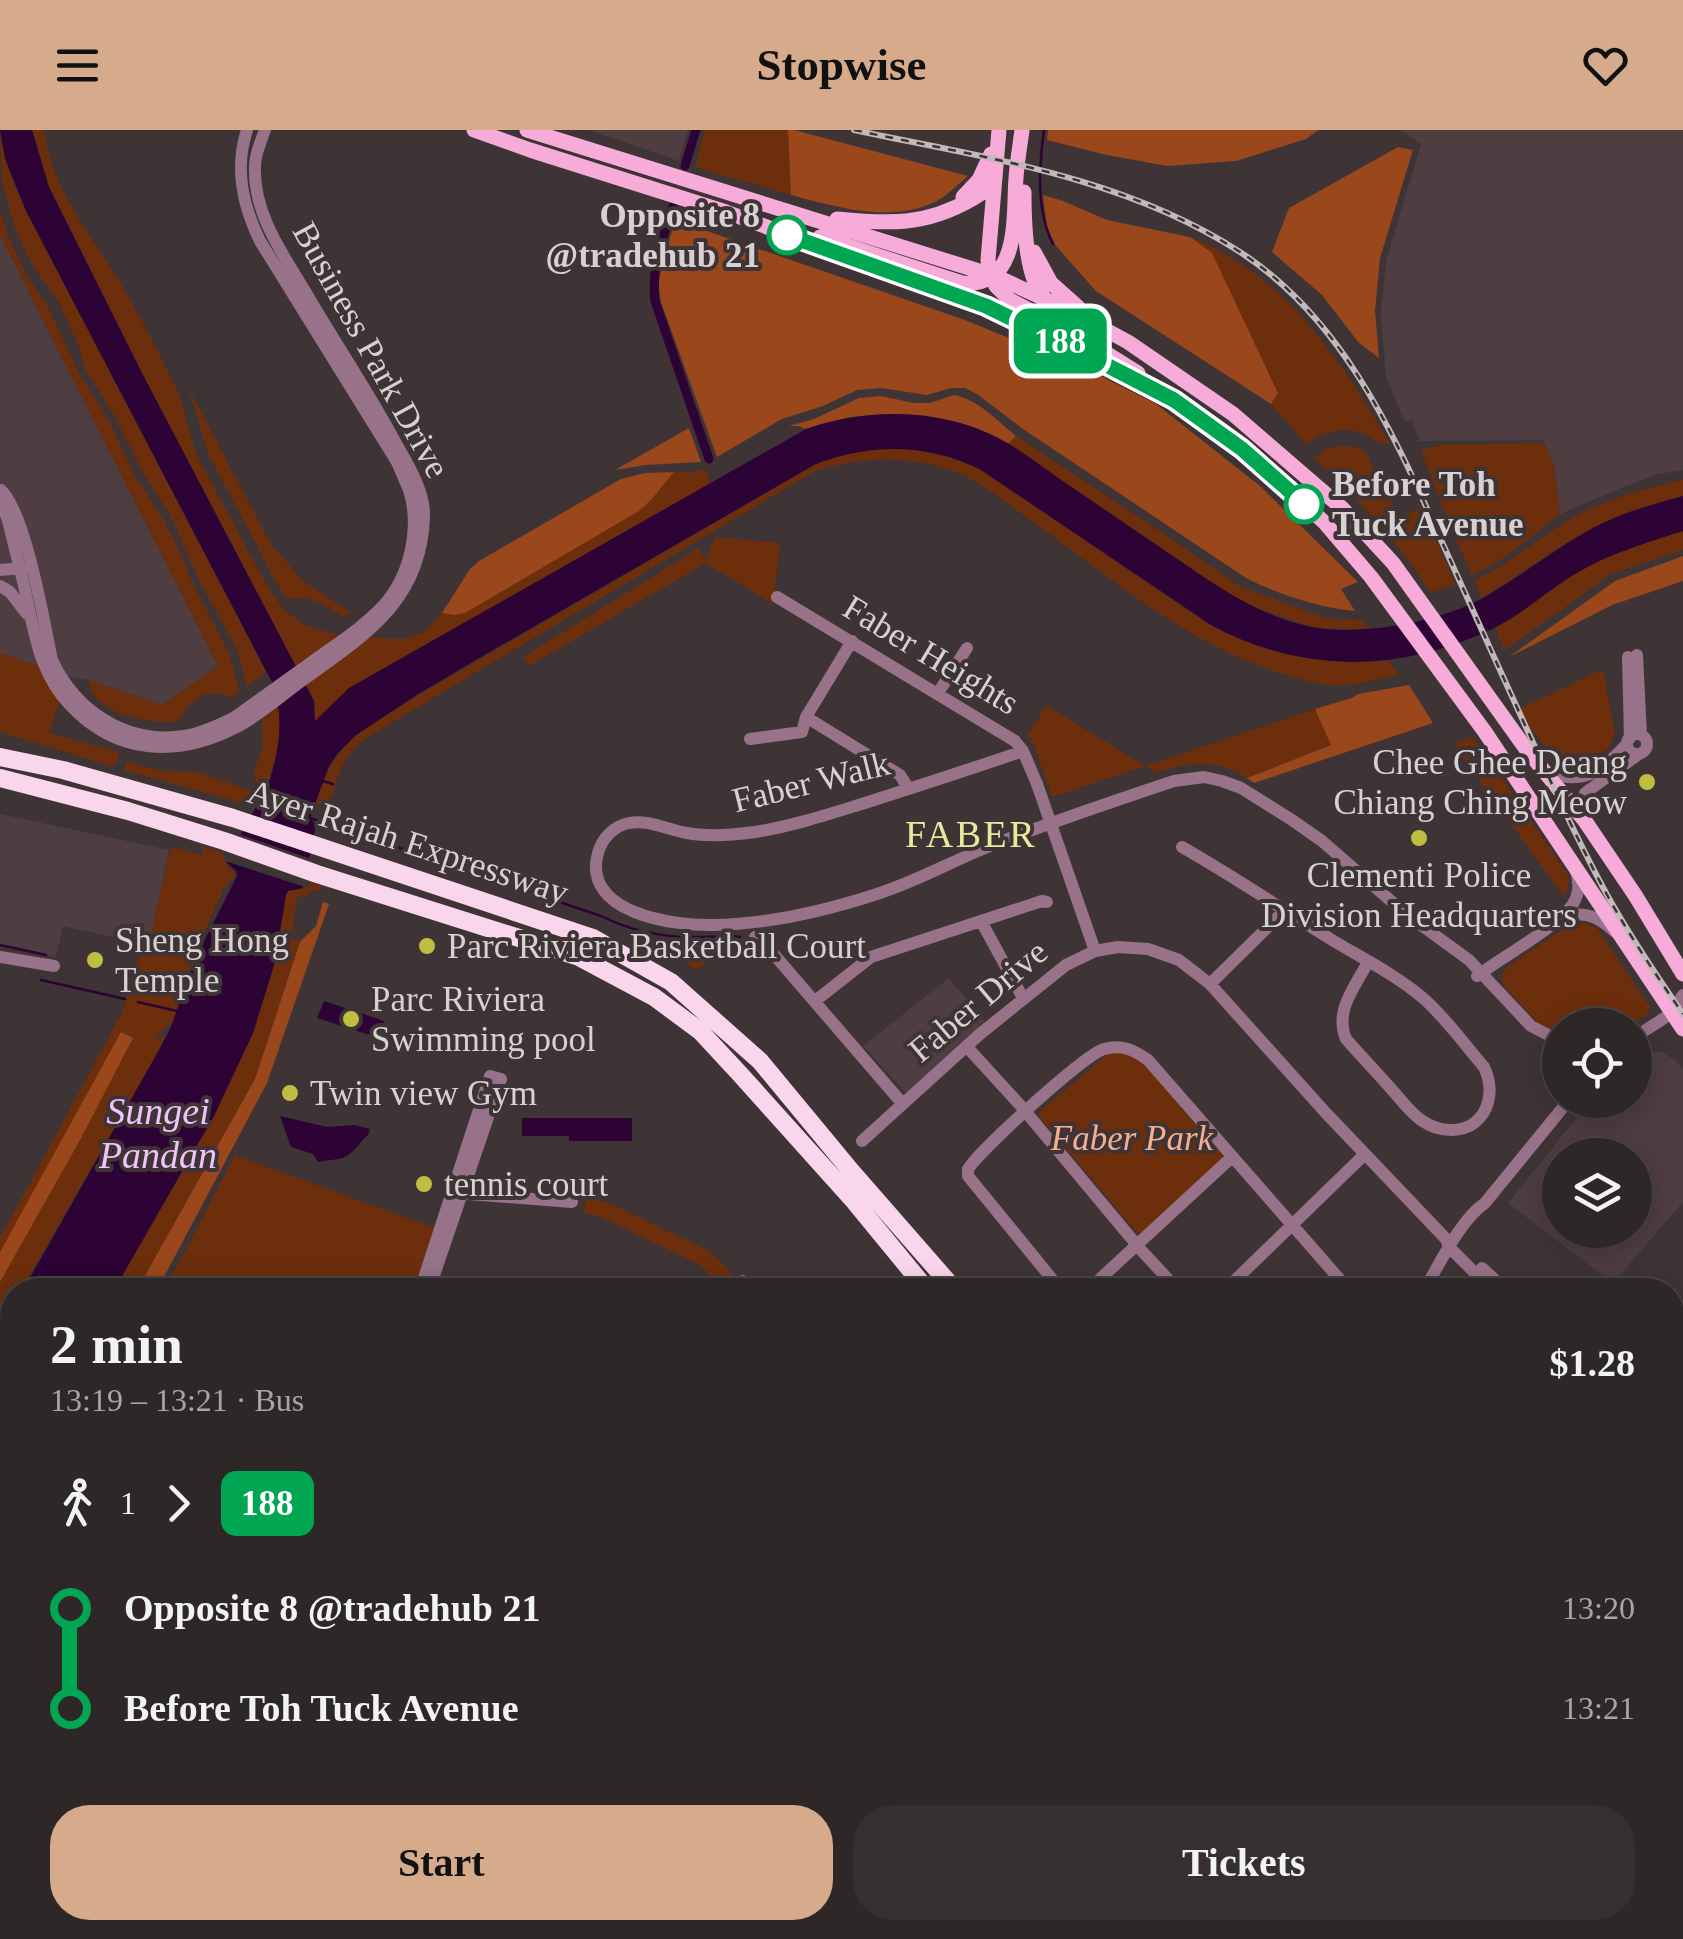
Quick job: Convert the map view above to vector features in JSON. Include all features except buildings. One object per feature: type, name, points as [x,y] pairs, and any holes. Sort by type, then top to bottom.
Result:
[{"type":"highway","name":"Ayer Rajah Expressway","points":[[0,753],[234,818],[594,938],[672,982],[760,1061],[945,1278]]},
{"type":"highway","name":"Ayer Rajah Expressway","points":[[0,778],[224,841],[580,957],[654,997],[700,1031],[854,1201],[916,1278]]},
{"type":"highway","points":[[898,1255],[910,1278]]},
{"type":"main road","points":[[474,130],[753,222],[986,306],[1174,400]]},
{"type":"main road","points":[[527,130],[992,276],[1109,331],[1233,414],[1343,509],[1393,563],[1504,718],[1585,820],[1683,974]]},
{"type":"main road","points":[[925,219],[973,188],[986,168],[999,131]]},
{"type":"main road","points":[[999,131],[988,260],[1001,293],[1134,370],[1242,449],[1324,522],[1371,577],[1485,732],[1624,941],[1678,1013],[1683,1029]]},
{"type":"main road","points":[[753,222],[814,235],[962,283],[976,284],[1002,266],[1010,247],[1022,131]]},
{"type":"main road","points":[[1022,131],[1025,218],[1034,282],[1045,299]]},
{"type":"main road","points":[[804,216],[892,224],[925,219],[954,209],[983,192],[991,186],[995,172]]},
{"type":"main road","points":[[1025,218],[1044,274],[1058,291],[1109,331]]},
{"type":"street","name":"Business Park Drive","points":[[246,130],[240,170],[250,219],[397,462],[413,510],[414,555]]},
{"type":"street","name":"Business Park Drive","points":[[27,574],[31,621],[46,657],[75,697],[115,727],[163,737],[197,732],[235,716],[359,628],[384,605],[414,555],[424,511],[416,479],[262,212],[254,163],[265,130]]},
{"type":"street","points":[[1,490],[10,498],[27,574],[2,502],[1,490]]},
{"type":"street","points":[[0,541],[8,520]]},
{"type":"street","points":[[0,570],[27,574]]},
{"type":"street","name":"Business Park Drive","points":[[27,574],[46,657]]},
{"type":"street","points":[[0,584],[27,574]]},
{"type":"street","points":[[0,584],[31,621]]},
{"type":"street","name":"Faber Heights","points":[[777,597],[1004,734],[1023,750],[1095,951]]},
{"type":"street","points":[[750,739],[800,734],[806,717],[852,641]]},
{"type":"street","points":[[938,693],[967,648]]},
{"type":"street","points":[[1632,656],[1633,739]]},
{"type":"street","points":[[806,717],[900,775],[909,789]]},
{"type":"street","points":[[1543,770],[1563,778],[1576,778],[1607,764],[1633,739],[1646,739],[1645,751],[1586,793],[1582,804],[1585,820]]},
{"type":"street","name":"Faber Walk","points":[[1023,750],[829,814],[754,832],[692,834],[640,821],[620,825],[599,847],[598,883],[614,902],[668,922],[711,926],[794,916],[880,893],[993,844],[1174,780],[1204,777],[1241,788],[1322,841],[1406,914],[1445,940],[1542,1032]]},
{"type":"street","points":[[1182,846],[1285,910],[1368,962],[1420,995],[1489,1077],[1490,1096],[1475,1123],[1446,1131],[1422,1121],[1346,1039],[1341,1016],[1368,962]]},
{"type":"street","points":[[1480,974],[1562,917],[1577,898],[1579,883],[1574,864]]},
{"type":"street","points":[[815,1001],[871,957],[1047,902]]},
{"type":"street","points":[[1210,984],[1285,910]]},
{"type":"street","points":[[1562,917],[1595,917],[1624,941]]},
{"type":"street","points":[[981,921],[1023,998]]},
{"type":"street","points":[[755,937],[902,1103]]},
{"type":"street","name":"Faber Drive","points":[[862,1142],[1023,998],[1066,965],[1095,951],[1136,948],[1166,954],[1210,984],[1452,1245]]},
{"type":"street","points":[[0,956],[54,966]]},
{"type":"street","points":[[1652,1028],[1678,1013],[1683,995]]},
{"type":"street","points":[[1051,1278],[968,1176],[968,1169],[1025,1112],[1099,1050],[1118,1046],[1136,1051],[1148,1060],[1338,1278]]},
{"type":"street","points":[[967,1047],[1167,1278]]},
{"type":"street","points":[[1440,1278],[1452,1245],[1554,1118]]},
{"type":"street","points":[[424,1278],[480,1126]]},
{"type":"street","points":[[1237,1278],[1365,1154]]},
{"type":"street","points":[[1101,1278],[1232,1157]]},
{"type":"street","points":[[456,1193],[572,1202]]},
{"type":"street","points":[[433,1278],[456,1193]]},
{"type":"street","points":[[1452,1245],[1481,1278]]},
{"type":"street","points":[[1452,1245],[1492,1278]]},
{"type":"shaded area","points":[[589,130],[688,130],[679,161]]},
{"type":"shaded area","points":[[788,130],[968,176],[937,201],[902,211],[864,211],[808,200],[791,195]]},
{"type":"shaded area","points":[[1048,130],[1318,130],[1306,139],[1236,161],[1167,166],[1047,140]]},
{"type":"shaded area","points":[[1401,130],[1683,130],[1683,470],[1659,474],[1560,514],[1554,465],[1543,440],[1419,441],[1412,420],[1405,422],[1386,377],[1381,314],[1386,261],[1421,144]]},
{"type":"shaded area","points":[[1398,147],[1413,150],[1380,258],[1375,311],[1379,358],[1359,343],[1322,295],[1272,252],[1289,208]]},
{"type":"shaded area","points":[[1043,195],[1107,220],[1190,237],[1212,253],[1278,393],[1271,404],[1096,291],[1056,246],[1047,228]]},
{"type":"shaded area","points":[[675,220],[965,320],[1097,374],[1156,404],[1260,486],[1358,582],[1341,589],[1355,611],[1299,599],[1246,578],[965,388],[927,395],[881,388],[857,390],[782,419],[717,457],[661,302],[658,281]]},
{"type":"shaded area","points":[[0,235],[218,666],[162,705],[0,653]]},
{"type":"shaded area","points":[[954,395],[979,406],[1016,436],[1008,444],[958,425],[909,415],[858,416],[806,429],[789,426],[859,398],[881,396],[930,403]]},
{"type":"shaded area","points":[[689,428],[701,462],[615,470]]},
{"type":"shaded area","points":[[674,472],[639,511],[465,613],[442,613],[479,561],[621,479]]},
{"type":"shaded area","points":[[1683,556],[1683,581],[1612,605],[1509,657],[1615,581]]},
{"type":"shaded area","points":[[1409,685],[1433,723],[1254,783],[1247,778],[1331,745],[1315,709],[1358,694]]},
{"type":"shaded area","points":[[0,814],[169,850],[149,945],[63,926],[56,957],[0,945]]},
{"type":"shaded area","points":[[323,902],[329,904],[267,1083],[163,1278],[144,1278],[255,1079],[300,942],[316,926]]},
{"type":"shaded area","points":[[949,978],[987,1024],[908,1095],[863,1046]]},
{"type":"shaded area","points":[[121,1032],[133,1038],[2,1278],[0,1252]]},
{"type":"shaded area","points":[[1661,1051],[1683,1070],[1683,1202],[1652,1238],[1652,1138],[1560,1138],[1576,1118],[1652,1118],[1652,1052]]},
{"type":"shaded area","points":[[1542,1161],[1542,1229],[1508,1203]]},
{"type":"shaded area","points":[[1567,1248],[1643,1248],[1617,1278],[1606,1278]]},
{"type":"green space","points":[[32,130],[44,130],[66,196],[152,341],[179,395],[199,460],[263,578],[282,608],[304,625],[341,636],[402,639],[423,633],[442,613],[454,615],[652,499],[674,472],[705,469],[711,483],[349,688],[314,723],[314,701],[49,187]]},
{"type":"green space","points":[[705,130],[788,130],[791,195],[695,167]]},
{"type":"green space","points":[[0,138],[26,211],[266,672],[246,687],[236,648],[170,515],[85,369],[58,301],[34,268],[15,228],[2,180]]},
{"type":"green space","points":[[0,209],[26,274],[48,307],[134,474],[163,519],[230,655],[239,692],[233,697],[216,693],[201,696],[179,721],[125,715],[100,702],[93,692],[89,680],[162,705],[218,666],[0,235]]},
{"type":"green space","points":[[1190,237],[1224,253],[1282,296],[1352,382],[1390,444],[1344,430],[1306,444],[1271,404],[1278,393],[1212,254]]},
{"type":"green space","points":[[188,387],[271,544],[303,581],[350,612],[344,617],[311,600],[287,599],[209,456]]},
{"type":"green space","points":[[1016,436],[1239,586],[1314,614],[1361,620],[1368,629],[1315,628],[1229,595],[1008,444]]},
{"type":"green space","points":[[1544,443],[1554,465],[1560,514],[1507,555],[1472,575],[1421,450],[1441,445]]},
{"type":"green space","points":[[1340,446],[1366,452],[1399,518],[1422,508],[1455,584],[1431,593],[1377,522],[1314,458]]},
{"type":"green space","points":[[903,448],[943,456],[981,470],[1210,625],[1231,635],[1275,651],[1319,660],[1389,661],[1399,675],[1349,685],[1325,684],[1247,661],[1154,610],[974,481],[916,462],[849,463],[815,471],[366,738],[344,763],[328,802],[314,803],[331,766],[349,743],[405,703],[814,465],[858,452]]},
{"type":"green space","points":[[1683,480],[1683,496],[1595,527],[1482,598],[1474,581],[1566,522],[1623,496]]},
{"type":"green space","points":[[1683,531],[1683,550],[1611,574],[1505,650],[1495,628],[1558,585],[1605,558]]},
{"type":"green space","points":[[715,537],[780,543],[773,604],[706,563],[529,666],[523,657],[699,548],[706,561]]},
{"type":"green space","points":[[0,653],[67,676],[49,733],[119,752],[114,767],[0,732]]},
{"type":"green space","points":[[1603,669],[1615,734],[1608,749],[1579,768],[1559,766],[1517,710]]},
{"type":"green space","points":[[1046,705],[1145,766],[1052,797],[1032,739],[1027,737]]},
{"type":"green space","points":[[279,707],[280,738],[267,789],[256,782],[253,774],[263,746],[262,719]]},
{"type":"green space","points":[[1315,709],[1332,744],[1247,778],[1213,765],[1191,764],[1156,773],[1145,766]]},
{"type":"green space","points":[[1473,737],[1566,872],[1569,880],[1565,898],[1453,744]]},
{"type":"green space","points":[[127,762],[164,771],[196,772],[266,795],[256,807],[124,770]]},
{"type":"green space","points":[[201,846],[224,853],[227,866],[236,874],[223,890],[180,988],[176,1001],[180,1002],[171,1025],[155,1040],[166,1036],[28,1278],[0,1278],[0,1238],[123,1011],[135,967],[149,944],[169,853],[173,847],[204,856]]},
{"type":"green space","points":[[304,882],[322,886],[319,891],[311,890],[307,896],[297,897],[291,937],[300,942],[255,1079],[144,1278],[121,1278],[214,1116],[253,1033],[275,962],[286,895],[288,891],[302,889]]},
{"type":"green space","points":[[1585,923],[1597,928],[1650,1008],[1542,1008],[1542,1025],[1538,1023],[1503,985],[1502,975],[1508,966],[1571,924]]},
{"type":"green space","points":[[640,934],[716,941],[709,960],[697,970]]},
{"type":"green space","name":"Faber Park","points":[[1115,1048],[1135,1053],[1227,1161],[1139,1235],[1037,1114]]},
{"type":"green space","points":[[235,1155],[434,1228],[418,1278],[171,1278]]},
{"type":"green space","points":[[586,1196],[612,1204],[709,1251],[733,1278],[713,1278],[700,1265],[601,1217],[584,1213]]},
{"type":"water","name":"Sungei Pandan","points":[[0,130],[32,130],[49,187],[314,701],[315,721],[349,688],[806,429],[857,417],[910,414],[987,433],[1019,450],[1227,592],[1283,619],[1323,629],[1379,628],[1451,612],[1483,598],[1602,523],[1683,496],[1683,531],[1594,564],[1504,623],[1457,643],[1422,654],[1351,662],[1280,652],[1211,625],[981,470],[961,461],[898,449],[856,453],[814,465],[420,693],[356,735],[338,753],[329,766],[310,818],[316,825],[303,888],[286,895],[275,962],[253,1033],[214,1116],[121,1278],[30,1278],[170,1029],[197,955],[237,876],[226,862],[258,803],[263,802],[275,759],[279,717],[274,686],[26,211],[5,159]]},
{"type":"water","name":"Parc Riviera Swimming pool","points":[[324,1001],[384,1021],[379,1038],[317,1018]]},
{"type":"water","points":[[280,1116],[327,1127],[354,1125],[370,1129],[347,1156],[318,1162],[313,1154],[291,1147]]},
{"type":"water","points":[[522,1118],[632,1118],[632,1141],[522,1136]]},
{"type":"pier","points":[[236,833],[314,860],[308,888],[222,860]]},
{"type":"waterway","points":[[685,166],[696,130]]},
{"type":"waterway","points":[[1044,130],[1041,203],[1053,244]]},
{"type":"waterway","points":[[673,206],[656,264],[655,301],[709,459]]},
{"type":"waterway","points":[[323,781],[333,784]]},
{"type":"waterway","points":[[310,818],[637,930],[675,936],[740,937]]},
{"type":"waterway","points":[[0,945],[46,955]]},
{"type":"waterway","points":[[41,980],[125,999]]},
{"type":"waterway","points":[[138,1002],[177,1011]]},
{"type":"railway","points":[[854,130],[1053,173],[1149,205],[1240,252],[1306,308],[1334,341],[1381,414],[1592,866],[1633,939],[1683,1014]]},
{"type":"bus line","name":"188","points":[[787,235],[986,306],[1174,400],[1242,449],[1304,504]]},
{"type":"place","name":"Opposite 8 @tradehub 21","points":[[787,235]]},
{"type":"place","name":"Before Toh Tuck Avenue","points":[[1304,504]]},
{"type":"place","name":"Chee Ghee Deang Chiang Ching Meow","points":[[1647,782]]},
{"type":"place","name":"Clementi Police Division Headquarters","points":[[1419,838]]},
{"type":"place","name":"Parc Riviera Basketball Court","points":[[427,946]]},
{"type":"place","name":"Sheng Hong Temple","points":[[95,960]]},
{"type":"place","name":"Parc Riviera Swimming pool","points":[[351,1019]]},
{"type":"place","name":"Twin view Gym","points":[[290,1093]]},
{"type":"place","name":"tennis court","points":[[424,1184]]},
{"type":"district","name":"FABER","points":[[971,834]]}]
